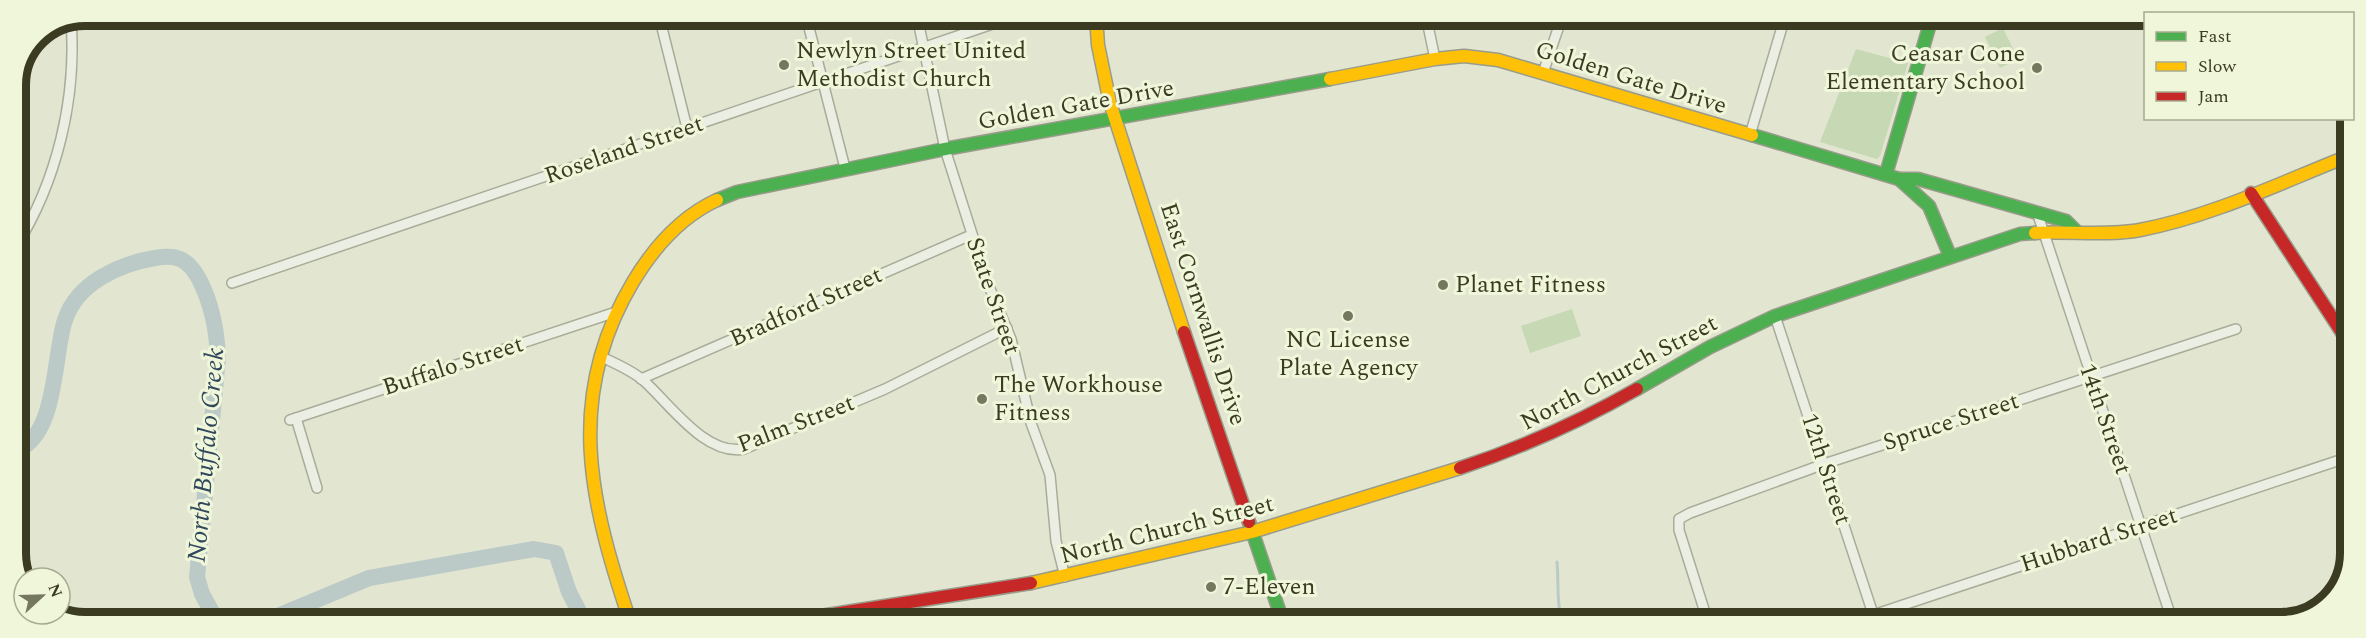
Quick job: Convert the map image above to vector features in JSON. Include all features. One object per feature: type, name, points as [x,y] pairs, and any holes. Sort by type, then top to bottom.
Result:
[{"type":"street","points":[[662,26],[687,128]]},
{"type":"street","points":[[809,26],[845,168]]},
{"type":"street","name":"State Street","points":[[919,26],[945,149],[971,235],[993,298],[1007,328],[1031,423],[1052,482],[1056,541],[1065,577]]},
{"type":"street","name":"Roseland Street","points":[[232,283],[986,26]]},
{"type":"street","name":"East Cornwallis Drive","points":[[1097,26],[1103,71],[1116,119],[1157,242],[1161,263],[1280,612]]},
{"type":"street","points":[[1428,26],[1435,59]]},
{"type":"street","points":[[1543,73],[1559,26]]},
{"type":"street","points":[[1750,135],[1782,26]]},
{"type":"street","points":[[1886,174],[1929,26]]},
{"type":"street","points":[[26,227],[45,191],[56,155],[68,103],[72,27]]},
{"type":"street","name":"Golden Gate Drive","points":[[627,612],[600,524],[588,452],[594,390],[602,357],[616,312],[636,274],[660,243],[686,219],[711,203],[736,192],[845,168],[1435,59],[1482,58],[1543,73],[1899,179],[1929,206],[1950,256]]},
{"type":"street","name":"North Church Street","points":[[852,612],[1065,577],[1252,532],[1401,489],[1514,450],[1579,422],[1710,347],[1775,316],[2020,234],[2044,231],[2138,230],[2180,220],[2340,159]]},
{"type":"street","name":"Golden Gate Drive","points":[[1899,179],[1918,179],[2038,215],[2066,221],[2076,231]]},
{"type":"street","points":[[2251,193],[2340,330]]},
{"type":"street","name":"14th Street","points":[[2038,215],[2169,612]]},
{"type":"street","name":"Bradford Street","points":[[641,379],[971,235]]},
{"type":"street","name":"Buffalo Street","points":[[317,488],[293,419],[616,312]]},
{"type":"street","name":"12th Street","points":[[1775,316],[1873,612]]},
{"type":"street","name":"Palm Street","points":[[602,357],[641,379],[705,440],[732,451],[744,449],[885,389],[1007,328]]},
{"type":"street","name":"Spruce Street","points":[[1705,612],[1678,530],[1679,519],[1690,513],[1824,464],[2236,329]]},
{"type":"street","name":"Hubbard Street","points":[[1892,612],[2340,460]]},
{"type":"green space","points":[[2003,28],[2018,59],[2000,68],[1985,37]]},
{"type":"green space","points":[[1856,49],[1908,63],[1880,156],[1877,159],[1820,142]]},
{"type":"green space","points":[[1572,309],[1581,336],[1530,353],[1521,326]]},
{"type":"waterway","name":"North Buffalo Creek","points":[[26,445],[39,430],[47,413],[65,320],[79,296],[101,277],[141,261],[170,257],[181,260],[191,267],[199,279],[213,317],[218,358],[197,577],[202,594],[212,612]]},
{"type":"waterway","name":"North Buffalo Creek","points":[[288,612],[369,578],[534,549],[556,553],[569,592],[579,612]]},
{"type":"waterway","points":[[1557,562],[1560,612]]},
{"type":"traffic: fast","points":[[1886,174],[1929,26]]},
{"type":"traffic: fast","points":[[717,200],[737,192],[945,149],[1330,79]]},
{"type":"traffic: fast","points":[[1752,135],[1899,179],[1929,206],[1950,256]]},
{"type":"traffic: fast","points":[[1899,179],[1918,179],[2066,221],[2076,231]]},
{"type":"traffic: fast","points":[[1637,389],[1710,347],[1775,316],[2020,234],[2035,233]]},
{"type":"traffic: fast","points":[[1249,522],[1280,612]]},
{"type":"traffic: slow","points":[[1097,26],[1098,45],[1110,103],[1184,332]]},
{"type":"traffic: slow","points":[[1330,79],[1435,59],[1464,56],[1498,60],[1752,135]]},
{"type":"traffic: slow","points":[[2035,233],[2114,233],[2167,224],[2221,207],[2340,159]]},
{"type":"traffic: slow","points":[[627,612],[604,534],[595,492],[591,450],[591,408],[598,367],[611,325],[633,282],[650,257],[680,224],[717,200]]},
{"type":"traffic: slow","points":[[1031,583],[1252,532],[1460,468]]},
{"type":"traffic: jam","points":[[2251,193],[2340,330]]},
{"type":"traffic: jam","points":[[1184,332],[1249,522]]},
{"type":"traffic: jam","points":[[1460,468],[1551,433],[1637,389]]},
{"type":"traffic: jam","points":[[846,612],[1031,583]]},
{"type":"place","name":"Newlyn Street United Methodist Church","points":[[784,65]]},
{"type":"place","name":"Ceasar Cone Elementary School","points":[[2037,68]]},
{"type":"place","name":"Planet Fitness","points":[[1443,285]]},
{"type":"place","name":"NC License Plate Agency","points":[[1348,316]]},
{"type":"place","name":"The Workhouse Fitness","points":[[982,399]]},
{"type":"place","name":"7-Eleven","points":[[1211,587]]}]
